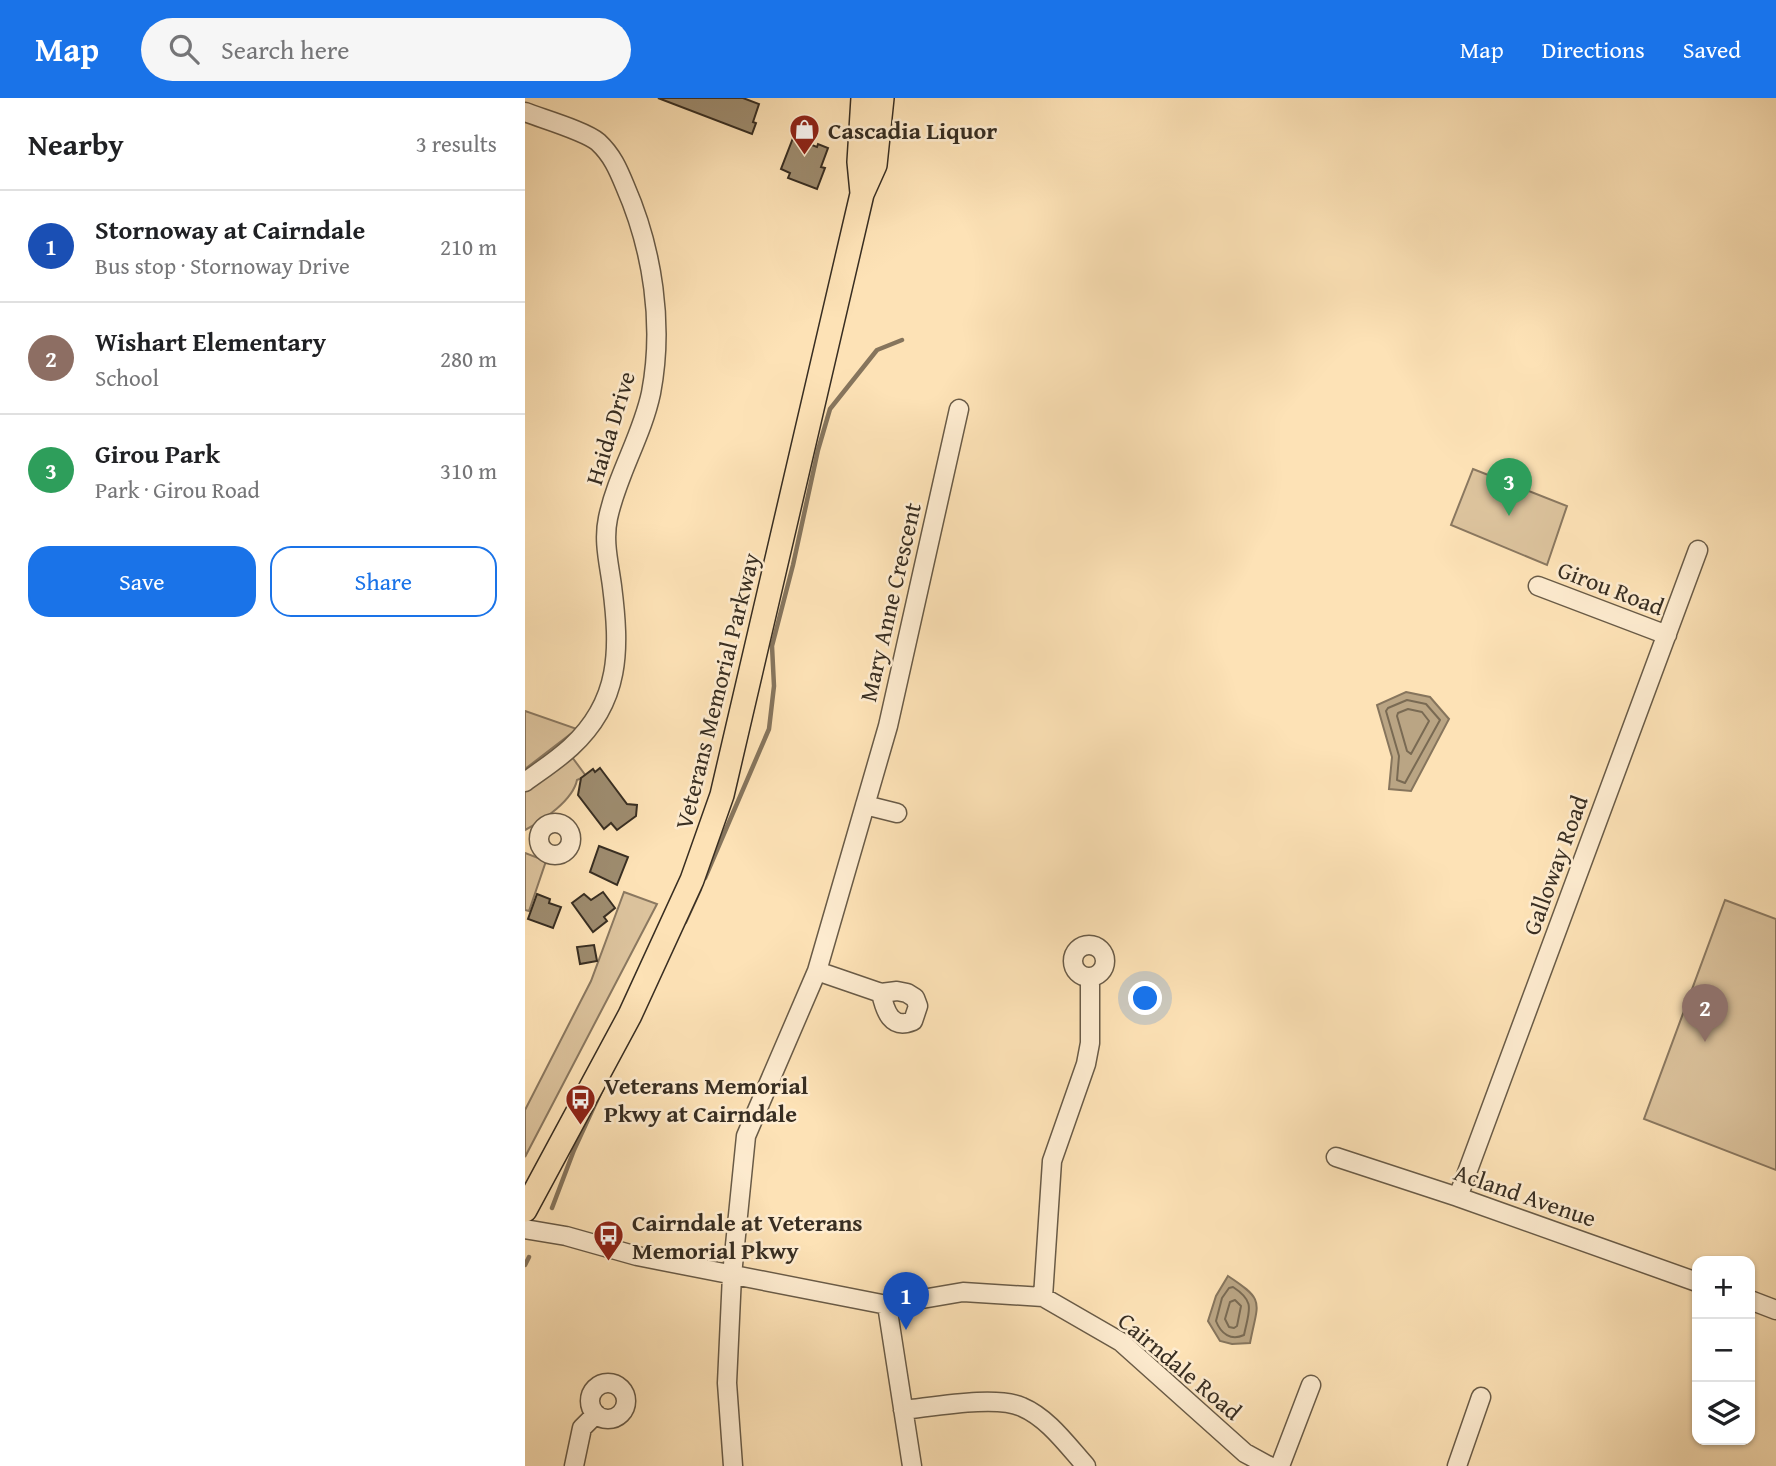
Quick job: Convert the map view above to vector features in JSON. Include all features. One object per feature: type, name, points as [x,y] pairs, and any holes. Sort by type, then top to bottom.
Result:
[{"type":"main road","name":"Veterans Memorial Parkway","points":[[862,194],[859,162],[863,98]]},
{"type":"main road","name":"Veterans Memorial Parkway","points":[[525,1210],[630,1015],[692,880],[722,795],[862,194],[875,165],[882,98]]},
{"type":"street","name":"Haida Drive","points":[[525,112],[595,140],[612,156],[639,218],[651,272],[657,338],[650,394],[608,518],[605,541],[618,646],[609,693],[599,715],[571,748],[525,782]]},
{"type":"street","name":"Mary Anne Crescent","points":[[733,1466],[727,1383],[732,1275],[746,1136],[817,971],[888,726],[959,409]]},
{"type":"street","name":"Galloway Road","points":[[1458,1197],[1698,550]]},
{"type":"street","name":"Girou Road","points":[[1538,586],[1667,635]]},
{"type":"street","points":[[865,805],[897,813]]},
{"type":"street","points":[[817,971],[881,993]]},
{"type":"street","points":[[1043,1297],[1052,1161],[1088,1054],[1091,1020],[1090,977]]},
{"type":"street","name":"Acland Avenue","points":[[1336,1157],[1458,1197],[1692,1280]]},
{"type":"street","name":"Cairndale Road","points":[[525,1229],[566,1236],[637,1256],[887,1306],[963,1292],[1043,1297],[1121,1342],[1245,1453],[1269,1466]]},
{"type":"street","points":[[1755,1302],[1776,1310]]},
{"type":"street","points":[[887,1306],[912,1466]]},
{"type":"street","points":[[1280,1466],[1311,1385]]},
{"type":"street","points":[[1457,1466],[1481,1397]]},
{"type":"street","points":[[903,1410],[991,1401],[1021,1406],[1051,1427],[1086,1466]]},
{"type":"street","points":[[574,1466],[582,1428],[596,1414]]},
{"type":"shaded area","points":[[1473,469],[1567,506],[1547,565],[1451,525]]},
{"type":"shaded area","points":[[525,711],[577,729],[525,769]]},
{"type":"shaded area","points":[[572,757],[586,776],[577,780],[570,795],[557,809],[525,830],[525,792]]},
{"type":"shaded area","points":[[525,853],[546,861],[529,911],[525,910]]},
{"type":"shaded area","points":[[624,892],[657,904],[525,1157],[525,1110],[591,981]]},
{"type":"shaded area","points":[[1725,900],[1776,919],[1776,1170],[1644,1119]]},
{"type":"water","points":[[1406,692],[1430,697],[1449,719],[1411,791],[1389,789],[1392,757],[1377,705]]},
{"type":"water","points":[[1228,1276],[1249,1291],[1256,1303],[1250,1343],[1232,1344],[1220,1341],[1208,1321],[1216,1296]]},
{"type":"building","points":[[658,98],[743,98],[759,104],[752,134]]},
{"type":"building","name":"Cascadia Liquor","points":[[793,138],[828,148],[821,167],[825,168],[817,189],[788,178],[790,173],[781,169]]},
{"type":"building","points":[[600,768],[627,804],[637,805],[636,816],[617,830],[611,823],[604,829],[578,795],[581,778],[593,769],[595,772]]},
{"type":"building","points":[[599,846],[628,857],[617,885],[590,872]]},
{"type":"building","points":[[603,892],[615,908],[604,917],[607,921],[593,932],[572,903],[584,894],[591,900]]},
{"type":"building","points":[[537,894],[550,899],[549,903],[561,907],[553,928],[528,919]]},
{"type":"building","points":[[594,945],[597,961],[580,964],[577,947]]},
{"type":"waterway","points":[[705,878],[769,729],[774,686],[772,646],[830,409],[877,350],[902,340]]},
{"type":"waterway","points":[[685,922],[700,889]]},
{"type":"waterway","points":[[552,1208],[574,1150],[602,1089]]},
{"type":"waterway","points":[[525,1265],[529,1257]]},
{"type":"place","name":"Cascadia Liquor","points":[[805,157]]},
{"type":"place","name":"Girou Park","points":[[1509,516]]},
{"type":"place","name":"Wishart Elementary","points":[[1705,1042]]},
{"type":"place","name":"Veterans Memorial Pkwy at Cairndale","points":[[581,1126]]},
{"type":"place","name":"Cairndale at Veterans Memorial Pkwy","points":[[609,1263]]},
{"type":"place","name":"Stornoway at Cairndale","points":[[906,1330]]}]
